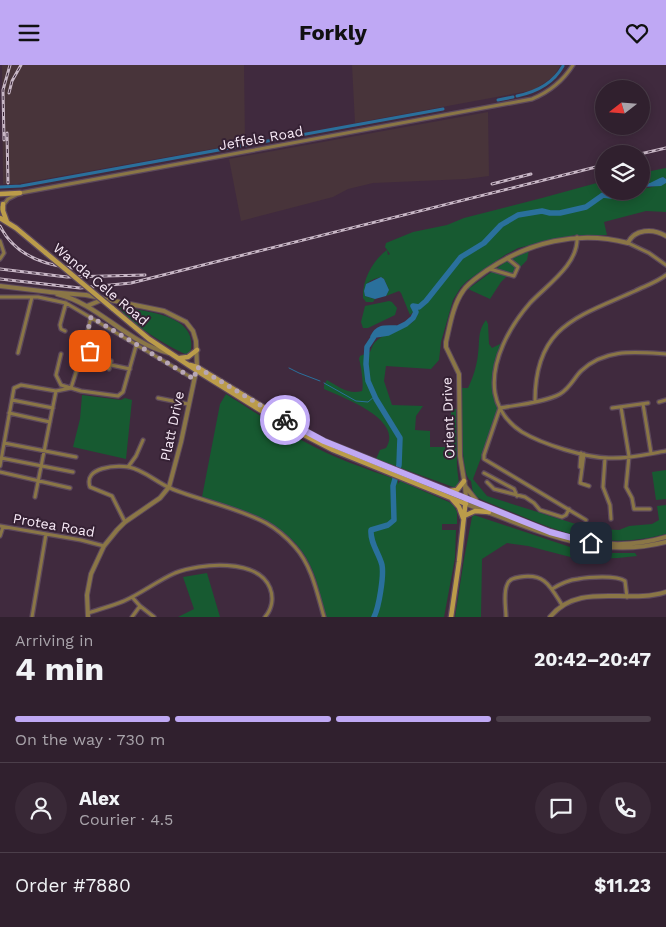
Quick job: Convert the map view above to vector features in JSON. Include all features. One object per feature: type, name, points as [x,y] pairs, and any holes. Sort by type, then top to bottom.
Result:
[{"type":"main road","points":[[0,194],[20,193]]},
{"type":"main road","points":[[1,206],[7,222]]},
{"type":"main road","name":"Wanda Cele Road","points":[[0,218],[46,253],[149,339],[299,433],[333,450],[448,491],[466,501]]},
{"type":"main road","points":[[178,358],[188,357],[197,350]]},
{"type":"main road","name":"Wanda Cele Road","points":[[401,475],[450,497],[466,501]]},
{"type":"main road","points":[[448,491],[457,489],[465,484]]},
{"type":"main road","points":[[450,497],[459,507],[464,517]]},
{"type":"main road","points":[[451,617],[466,501]]},
{"type":"main road","points":[[464,517],[475,511],[489,512]]},
{"type":"street","name":"Jeffels Road","points":[[1,206],[8,199],[20,193],[532,99],[548,92],[572,65]]},
{"type":"street","points":[[628,243],[632,236],[638,233],[654,231],[666,235]]},
{"type":"street","points":[[577,237],[576,252],[572,259],[530,304],[507,337],[498,359],[495,378],[496,394],[500,409],[513,425],[528,435],[557,447],[605,458],[629,457],[666,451]]},
{"type":"street","name":"Orient Drive","points":[[466,501],[460,456],[459,374],[446,347],[458,298],[464,289],[507,257],[522,250],[577,237],[604,238],[628,243],[649,253],[666,265]]},
{"type":"street","points":[[0,241],[4,253],[0,259]]},
{"type":"street","points":[[490,269],[514,276],[518,267],[507,257]]},
{"type":"street","points":[[534,401],[537,370],[542,354],[558,331],[576,317],[666,275]]},
{"type":"street","points":[[0,286],[49,291],[72,298],[134,338],[156,349],[171,353]]},
{"type":"street","name":"Platt Drive","points":[[49,291],[86,295],[164,311],[178,316],[193,331],[197,350],[197,369],[169,487]]},
{"type":"street","points":[[0,297],[38,297],[66,303],[194,379]]},
{"type":"street","points":[[18,353],[32,297]]},
{"type":"street","points":[[87,306],[104,299]]},
{"type":"street","points":[[65,331],[61,329],[60,325],[66,303]]},
{"type":"street","points":[[71,388],[78,366],[87,362],[90,348],[85,343],[85,339],[91,317]]},
{"type":"street","points":[[60,353],[56,375],[61,385],[118,397],[123,392],[136,345]]},
{"type":"street","points":[[500,409],[549,398],[562,393],[580,372],[605,356],[629,352],[666,354]]},
{"type":"street","points":[[109,369],[111,363],[130,369]]},
{"type":"street","points":[[0,466],[14,388],[21,385],[56,391],[71,388]]},
{"type":"street","points":[[35,497],[56,391]]},
{"type":"street","points":[[158,398],[188,404]]},
{"type":"street","points":[[12,400],[53,408]]},
{"type":"street","points":[[659,401],[666,401]]},
{"type":"street","points":[[612,409],[646,403],[651,453]]},
{"type":"street","points":[[621,407],[629,457],[626,483],[635,510],[650,509]]},
{"type":"street","points":[[500,409],[484,459],[586,519]]},
{"type":"street","points":[[9,413],[50,421]]},
{"type":"street","points":[[128,467],[136,456],[142,440]]},
{"type":"street","points":[[4,443],[76,457]]},
{"type":"street","points":[[578,482],[582,453]]},
{"type":"street","points":[[582,453],[580,481],[581,484],[589,486]]},
{"type":"street","points":[[2,458],[72,472]]},
{"type":"street","points":[[605,458],[603,487],[610,505],[611,519]]},
{"type":"street","points":[[126,521],[112,496],[90,487],[89,480],[93,472],[98,469],[128,467],[169,487],[266,523],[288,539],[306,561],[324,617]]},
{"type":"street","points":[[0,472],[70,489]]},
{"type":"street","points":[[484,473],[516,491],[517,496]]},
{"type":"street","points":[[487,482],[494,489],[532,502],[540,510],[562,517],[566,515],[569,509]]},
{"type":"street","points":[[465,484],[472,497],[481,504]]},
{"type":"street","points":[[169,487],[156,501],[126,521],[104,546],[91,574],[87,595],[87,615],[132,597],[156,582],[184,570],[208,567],[237,567],[258,573],[269,586],[272,593],[272,605],[265,617]]},
{"type":"street","name":"Wanda Cele Road","points":[[466,501],[481,504],[550,532],[591,543],[630,544],[666,537]]},
{"type":"street","name":"Wanda Cele Road","points":[[466,501],[489,512],[564,540],[594,547],[639,547],[666,542]]},
{"type":"street","points":[[0,536],[1,527]]},
{"type":"street","name":"Protea Road","points":[[1,527],[104,546]]},
{"type":"street","points":[[32,617],[46,534]]},
{"type":"street","points":[[506,617],[506,588],[511,579],[521,576],[540,577],[552,589],[562,605]]},
{"type":"street","points":[[552,589],[560,584],[580,578],[620,578],[626,584],[627,597]]},
{"type":"street","points":[[550,617],[562,605],[584,597],[653,596],[666,592]]},
{"type":"street","points":[[132,597],[154,617]]},
{"type":"street","points":[[132,617],[140,606]]},
{"type":"shaded area","points":[[2,65],[244,65],[245,143],[17,184],[3,184]]},
{"type":"shaded area","points":[[352,65],[561,65],[553,77],[534,90],[355,123]]},
{"type":"shaded area","points":[[488,112],[489,176],[466,179],[373,183],[348,189],[333,197],[241,221],[229,159]]},
{"type":"green space","points":[[666,168],[666,179],[663,177],[650,184],[650,171]]},
{"type":"green space","points":[[595,183],[595,200],[650,200],[650,187],[666,183],[666,212],[646,211],[604,222],[607,235],[575,235],[518,248],[505,255],[461,287],[453,300],[441,342],[439,360],[431,369],[386,366],[384,381],[392,405],[423,406],[416,416],[415,430],[430,431],[430,447],[451,447],[451,409],[456,409],[459,484],[457,487],[376,459],[380,450],[386,448],[389,438],[387,428],[369,411],[324,389],[324,385],[327,380],[348,391],[362,391],[360,356],[370,352],[378,339],[409,325],[415,320],[417,313],[416,304],[412,305],[411,309],[414,311],[410,315],[399,291],[386,296],[389,290],[384,279],[381,277],[368,283],[365,288],[365,296],[375,299],[373,302],[366,302],[363,298],[364,284],[369,271],[382,254],[387,250],[388,255],[390,254],[385,247],[386,243],[413,232],[447,225],[464,218]]},
{"type":"green space","points":[[529,250],[527,260],[513,275],[506,277],[501,282],[490,299],[468,289],[508,260]]},
{"type":"green space","points":[[389,301],[397,308],[395,315],[368,328],[363,328],[361,322],[365,306]]},
{"type":"green space","points":[[119,307],[155,313],[179,322],[187,330],[191,340],[190,353],[185,354],[168,346],[131,320]]},
{"type":"green space","points":[[486,320],[489,344],[492,348],[502,343],[493,381],[498,413],[473,479],[487,496],[582,526],[599,529],[619,530],[629,526],[652,524],[659,520],[657,506],[666,505],[666,534],[626,540],[608,540],[573,535],[538,523],[476,497],[473,493],[471,481],[467,476],[463,453],[462,388],[468,388],[473,376],[476,367],[480,333]]},
{"type":"green space","points":[[226,394],[284,431],[316,448],[350,463],[398,480],[398,484],[400,481],[449,502],[454,506],[457,512],[457,524],[442,524],[442,530],[456,530],[455,558],[444,617],[326,617],[313,571],[302,551],[291,539],[264,521],[202,497],[220,404]]},
{"type":"green space","points":[[82,395],[132,400],[126,459],[73,447],[80,419]]},
{"type":"green space","points":[[666,470],[666,499],[656,500],[652,472]]},
{"type":"green space","points":[[474,515],[573,548],[607,553],[635,553],[637,556],[578,559],[528,546],[507,543],[482,559],[481,617],[455,617],[464,559],[472,517]]},
{"type":"green space","points":[[207,573],[220,617],[178,617],[194,609],[183,577]]},
{"type":"water","points":[[663,177],[666,179],[666,183],[661,186],[650,187],[650,183]]},
{"type":"water","points":[[381,277],[384,279],[389,290],[386,296],[375,299],[365,296],[366,284]]},
{"type":"waterway","points":[[517,96],[543,86],[554,78],[563,66]]},
{"type":"waterway","points":[[498,100],[513,97]]},
{"type":"waterway","points":[[0,187],[21,186],[443,109]]},
{"type":"waterway","points":[[374,617],[382,584],[382,565],[373,544],[371,530],[388,525],[394,520],[393,486],[399,465],[400,438],[376,399],[368,381],[367,347],[375,335],[388,333],[406,324],[413,318],[416,312],[413,306],[419,307],[426,301],[461,257],[484,243],[501,225],[518,215],[542,211],[560,213],[586,207],[596,200]]},
{"type":"waterway","points":[[373,337],[380,329],[396,328]]},
{"type":"waterway","points":[[289,368],[320,381]]},
{"type":"waterway","points":[[324,383],[356,401],[368,402],[375,396]]},
{"type":"railway","points":[[4,140],[3,90],[10,65]]},
{"type":"railway","points":[[9,93],[12,81],[21,65]]},
{"type":"railway","points":[[7,133],[8,183]]},
{"type":"railway","points":[[650,152],[666,148]]},
{"type":"railway","points":[[0,279],[80,288],[131,283],[595,167]]},
{"type":"railway","points":[[492,184],[531,174]]},
{"type":"railway","points":[[0,226],[6,236],[21,251],[40,261],[72,268]]},
{"type":"railway","points":[[0,269],[67,277],[145,275]]},
{"type":"way so far","points":[[90,351],[90,348],[85,343],[85,339],[91,317],[194,379],[197,367],[285,420]]},
{"type":"route","points":[[285,420],[324,441],[393,469],[550,532],[591,543]]}]
